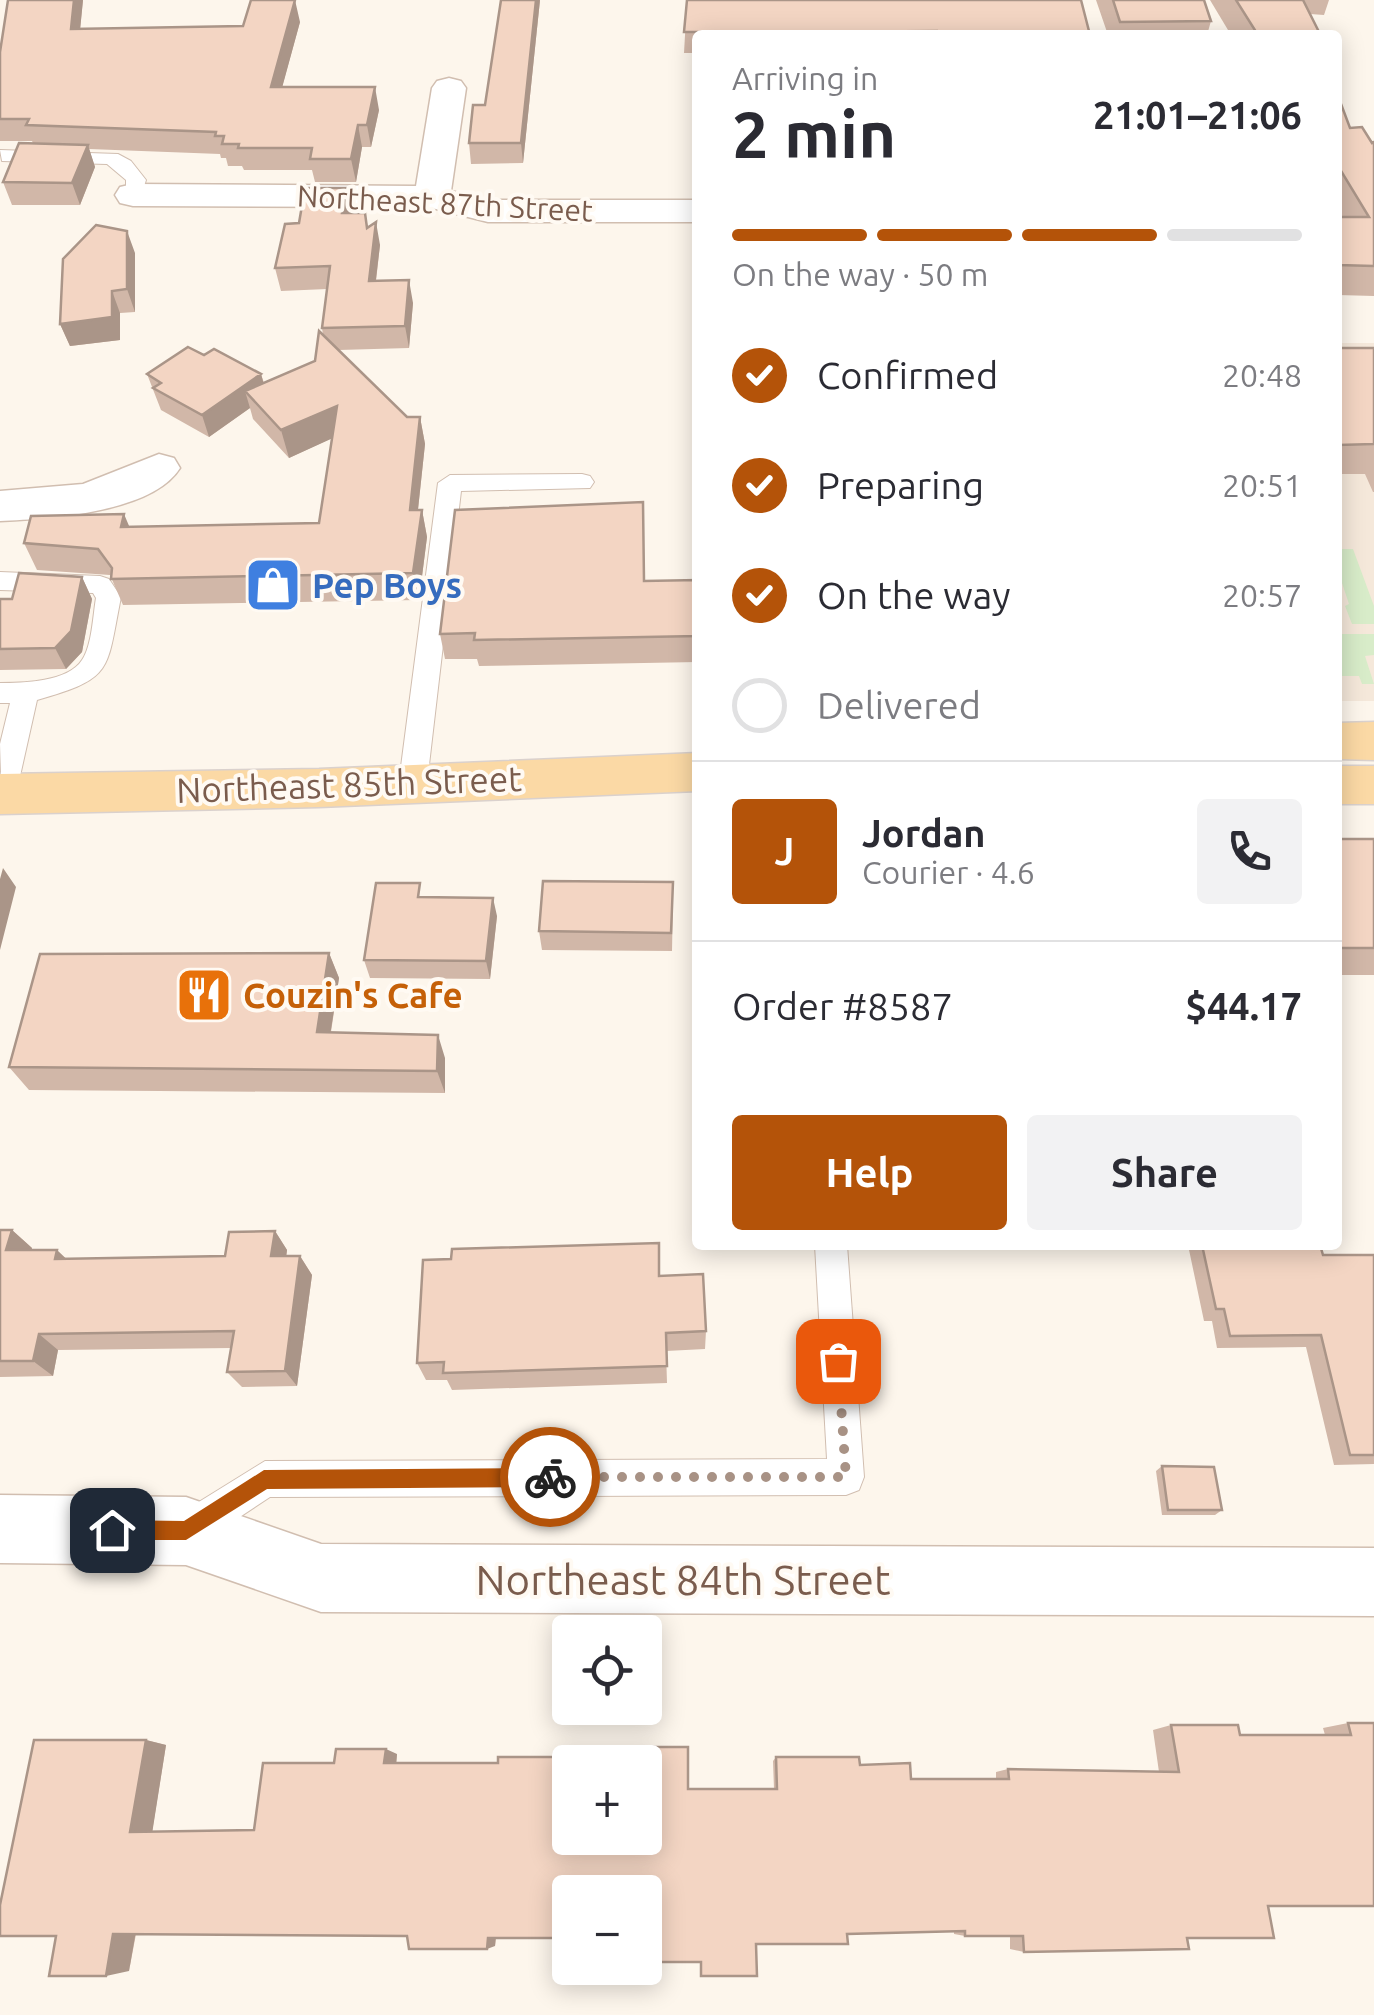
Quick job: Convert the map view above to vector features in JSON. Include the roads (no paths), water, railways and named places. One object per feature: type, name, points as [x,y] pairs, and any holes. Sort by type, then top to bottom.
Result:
[{"type":"main road","points":[[1342,742],[1374,741]]},
{"type":"main road","name":"Northeast 85th Street","points":[[1,794],[319,788],[692,772]]},
{"type":"main road","points":[[1342,785],[1374,784]]},
{"type":"street","points":[[432,197],[450,88]]},
{"type":"street","name":"Northeast 87th Street","points":[[133,195],[432,197],[488,210],[692,211]]},
{"type":"street","points":[[0,506],[64,504],[126,488],[159,468]]},
{"type":"street","name":"Northeast 84th Street","points":[[0,1529],[186,1530],[250,1556],[321,1578],[1374,1582]]},
{"type":"lane","points":[[2,155],[111,158],[124,165],[136,180],[133,195]]},
{"type":"lane","points":[[412,782],[450,483],[582,482]]},
{"type":"lane","points":[[0,581],[100,586],[109,596],[95,664],[77,679],[13,693],[1,794]]},
{"type":"lane","points":[[186,1530],[264,1479],[846,1477],[831,1250]]},
{"type":"place","name":"Pep Boys","points":[[273,585]]},
{"type":"place","name":"Couzin's Cafe","points":[[204,995]]}]
